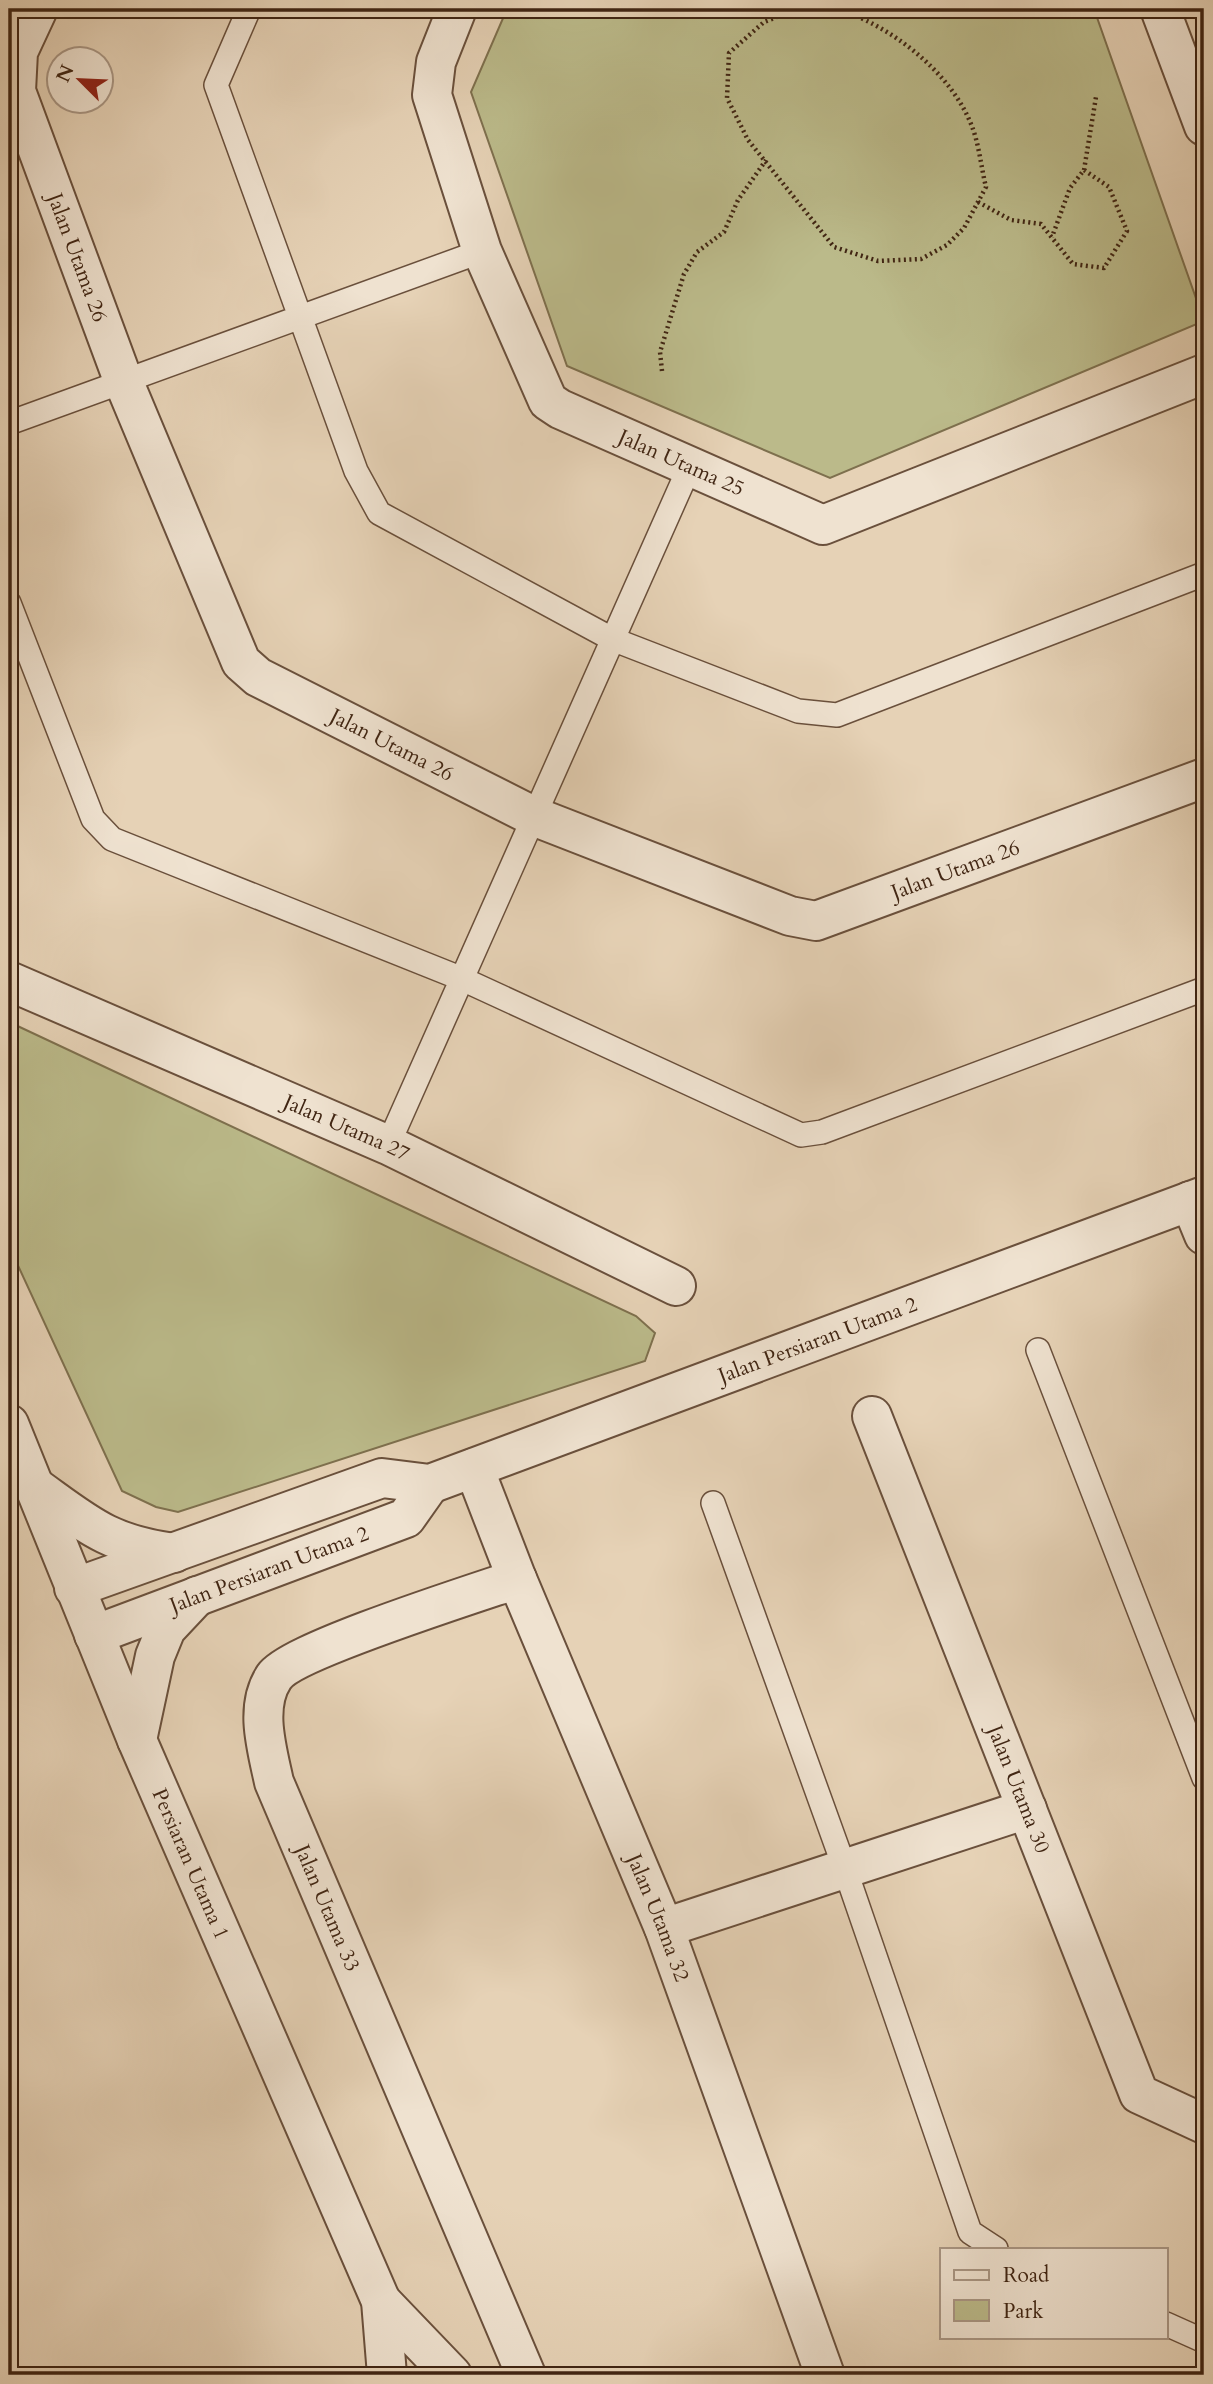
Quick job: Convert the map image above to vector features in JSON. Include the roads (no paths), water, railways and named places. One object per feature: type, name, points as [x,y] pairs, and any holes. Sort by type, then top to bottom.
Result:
[{"type":"street","name":"Jalan Utama 26","points":[[38,9],[18,52],[16,91],[123,380],[241,662],[258,677],[533,816],[790,916],[816,921],[1204,778]]},
{"type":"street","name":"Jalan Utama 25","points":[[457,9],[436,62],[432,95],[482,251],[548,401],[689,468],[823,525],[1204,374]]},
{"type":"street","points":[[1160,9],[1204,126]]},
{"type":"street","name":"Jalan Utama 27","points":[[9,981],[388,1145],[676,1286]]},
{"type":"street","name":"Jalan Persiaran Utama 2","points":[[74,1588],[382,1478],[430,1484],[1199,1211]]},
{"type":"street","name":"Jalan Utama 30","points":[[872,1416],[1139,2094],[1204,2124]]},
{"type":"street","name":"Persiaran Utama 1","points":[[9,1424],[137,1740],[381,2301],[387,2375]]},
{"type":"street","name":"Jalan Utama 32","points":[[474,1468],[517,1579],[664,1928],[825,2375]]},
{"type":"street","name":"Jalan Persiaran Utama 2","points":[[94,1635],[406,1518],[430,1484]]},
{"type":"street","points":[[34,1486],[101,1534],[137,1548],[174,1553]]},
{"type":"street","name":"Jalan Utama 33","points":[[517,1579],[314,1651],[275,1676],[263,1711],[274,1782],[526,2375]]},
{"type":"street","points":[[137,1740],[159,1647],[166,1629],[197,1596]]},
{"type":"street","points":[[664,1928],[1027,1809]]},
{"type":"street","name":"Persiaran Utama 1","points":[[381,2301],[452,2375]]},
{"type":"lane","points":[[249,9],[216,85],[356,471],[379,513],[612,639],[798,710],[837,715],[1204,574]]},
{"type":"lane","points":[[9,423],[482,251]]},
{"type":"lane","points":[[388,1145],[689,468]]},
{"type":"lane","points":[[9,603],[93,819],[112,839],[460,978],[801,1135],[822,1132],[1204,989]]},
{"type":"lane","points":[[1038,1350],[1204,1778]]},
{"type":"lane","points":[[713,1503],[845,1869],[970,2232],[994,2248]]},
{"type":"lane","points":[[1168,2325],[1204,2341]]}]
